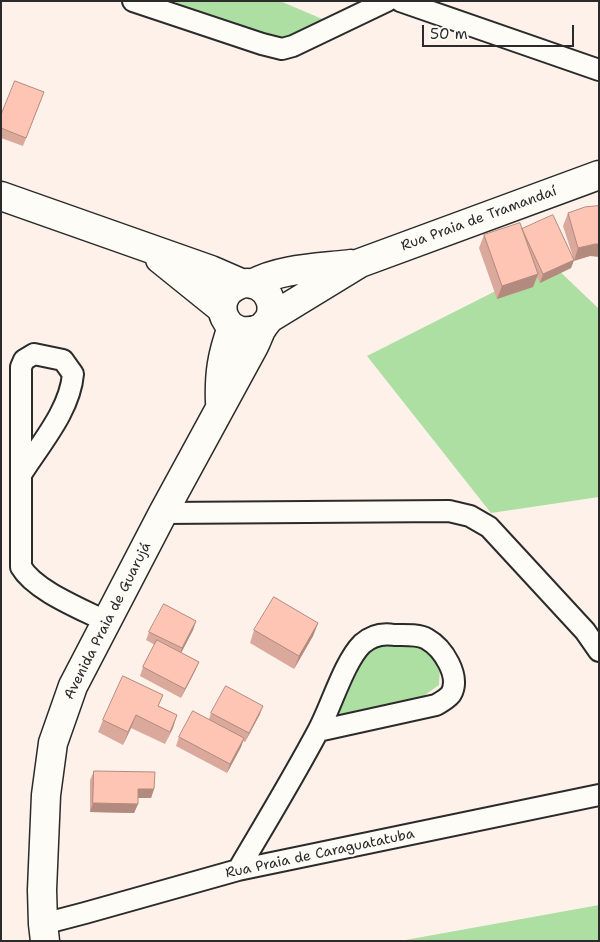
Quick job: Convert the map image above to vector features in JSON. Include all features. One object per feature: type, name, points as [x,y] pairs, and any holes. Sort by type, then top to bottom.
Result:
[{"type":"street","points":[[133,1],[282,49],[293,46],[387,1]]},
{"type":"street","points":[[400,1],[599,70]]},
{"type":"street","name":"Rua Praia de Tramandaí","points":[[266,323],[360,263],[599,175]]},
{"type":"street","points":[[1,196],[262,288],[270,297],[272,308],[266,323],[253,332],[242,332],[145,248]]},
{"type":"street","name":"Rua Praia de Tramandaí","points":[[247,284],[264,277],[282,273],[360,263]]},
{"type":"street","points":[[227,318],[224,298],[231,288],[247,284]]},
{"type":"street","name":"Avenida Praia de Guarujá","points":[[220,406],[220,380],[227,318]]},
{"type":"street","name":"Avenida Praia de Guarujá","points":[[44,932],[42,890],[46,795],[53,743],[73,686],[163,513],[266,323]]},
{"type":"street","points":[[22,472],[60,414],[72,387],[72,374],[63,360],[34,354],[24,360],[21,367],[21,567],[26,576],[38,585],[106,622]]},
{"type":"street","points":[[163,513],[450,511],[470,516],[488,527],[585,632],[599,651]]},
{"type":"street","points":[[238,870],[318,731],[352,657],[362,644],[370,638],[381,634],[426,637],[438,647],[452,668],[452,692],[447,698],[436,705],[318,731]]},
{"type":"street","name":"Rua Praia de Caraguatatuba","points":[[44,932],[85,914],[238,870],[599,795]]},
{"type":"green space","points":[[153,1],[280,1],[341,27],[287,48]]},
{"type":"green space","points":[[551,263],[599,309],[599,497],[491,513],[367,356]]},
{"type":"green space","points":[[374,643],[401,643],[428,648],[440,667],[439,685],[422,697],[333,717],[360,656]]},
{"type":"green space","points":[[599,905],[599,941],[400,941]]},
{"type":"building","points":[[15,81],[44,92],[26,138],[1,128],[1,115]]},
{"type":"building","points":[[599,206],[599,244],[578,248],[568,213],[585,207]]},
{"type":"building","points":[[553,215],[574,260],[543,274],[522,229]]},
{"type":"building","points":[[520,223],[538,274],[502,286],[484,235]]},
{"type":"building","points":[[274,597],[318,623],[299,656],[254,630]]},
{"type":"building","points":[[164,604],[196,621],[182,648],[149,632]]},
{"type":"building","points":[[157,640],[199,662],[185,689],[143,667]]},
{"type":"building","points":[[123,676],[163,695],[158,706],[177,715],[170,732],[136,715],[128,732],[103,720]]},
{"type":"building","points":[[226,686],[263,706],[249,733],[211,713]]},
{"type":"building","points":[[193,711],[244,738],[230,764],[179,737]]},
{"type":"building","points":[[94,771],[155,772],[154,789],[138,789],[138,804],[93,803]]}]
